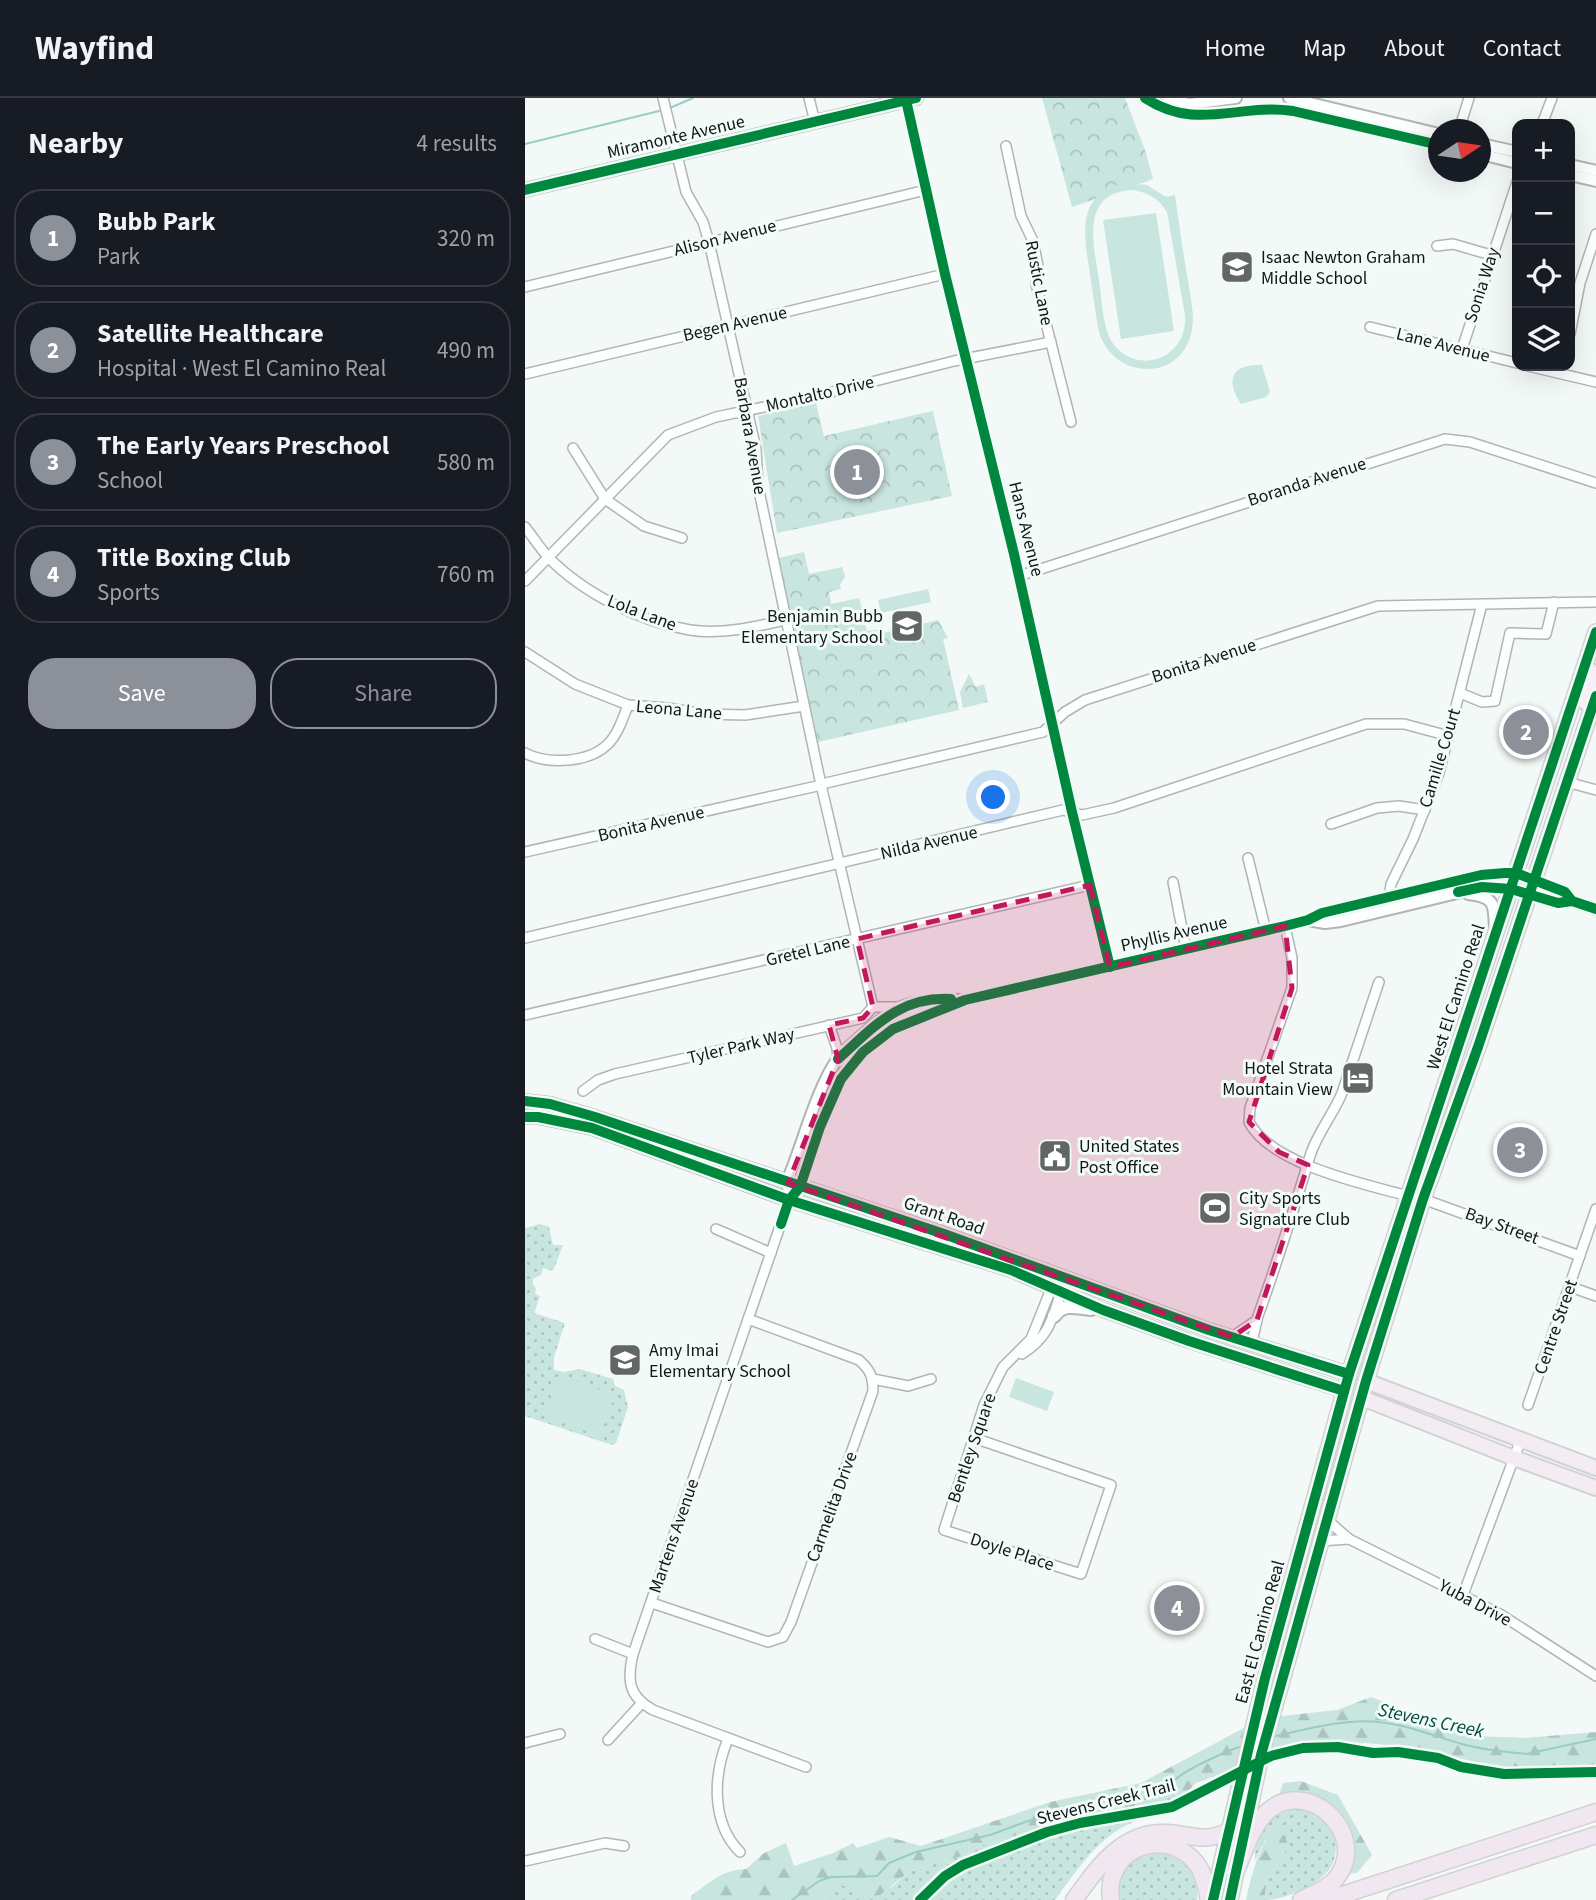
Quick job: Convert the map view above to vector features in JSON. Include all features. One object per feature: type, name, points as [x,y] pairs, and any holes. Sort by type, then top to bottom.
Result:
[{"type":"highway","points":[[1366,1381],[1596,1468]]},
{"type":"highway","points":[[1362,1398],[1596,1488]]},
{"type":"highway","points":[[1235,1873],[1256,1825],[1266,1813],[1279,1804],[1309,1802],[1325,1810],[1338,1822],[1344,1836],[1346,1852],[1335,1880],[1324,1889],[1301,1900]]},
{"type":"highway","points":[[1327,1900],[1596,1812]]},
{"type":"highway","points":[[1074,1900],[1098,1867],[1129,1841],[1146,1834],[1167,1833],[1210,1839],[1229,1831]]},
{"type":"highway","points":[[1396,1900],[1596,1835]]},
{"type":"highway","points":[[1420,1900],[1434,1888],[1457,1886],[1596,1842]]},
{"type":"highway","points":[[1111,1900],[1109,1889],[1113,1872],[1122,1859],[1135,1849],[1151,1844],[1168,1845],[1185,1852],[1198,1866],[1211,1900]]},
{"type":"main road","name":"Miramonte Avenue","points":[[525,190],[911,99]]},
{"type":"main road","name":"West El Camino Real","points":[[1349,1374],[1596,632]]},
{"type":"main road","points":[[1585,728],[1582,716],[1596,672]]},
{"type":"main road","name":"West El Camino Real","points":[[1362,1398],[1423,1199],[1478,1047],[1596,696]]},
{"type":"main road","name":"Grant Road","points":[[525,1101],[550,1104],[596,1116],[794,1185],[1237,1347],[1362,1398]]},
{"type":"main road","name":"Grant Road","points":[[525,1117],[538,1117],[592,1128],[789,1200],[1011,1270],[1059,1282],[1103,1310],[1213,1349],[1237,1347]]},
{"type":"main road","points":[[1054,1316],[1058,1310],[1067,1306],[1103,1310]]},
{"type":"main road","points":[[1237,1347],[1252,1342],[1366,1381]]},
{"type":"main road","name":"East El Camino Real","points":[[1211,1900],[1253,1727],[1349,1374]]},
{"type":"main road","name":"East El Camino Real","points":[[1230,1900],[1262,1752],[1362,1398]]},
{"type":"main road","points":[[1301,1610],[1298,1594],[1312,1542],[1310,1536],[1305,1534]]},
{"type":"main road","points":[[1283,1613],[1287,1624],[1283,1651],[1288,1657]]},
{"type":"street","name":"Barbara Avenue","points":[[663,98],[686,192],[703,222],[709,242],[756,449],[758,486],[785,621],[873,1007]]},
{"type":"street","points":[[809,98],[815,122]]},
{"type":"street","points":[[1145,98],[1162,109],[1196,116],[1251,108],[1293,111],[1428,142]]},
{"type":"street","points":[[1167,98],[1189,104],[1236,98]]},
{"type":"street","points":[[1289,98],[1428,131]]},
{"type":"street","points":[[1462,119],[1469,98]]},
{"type":"street","points":[[1544,119],[1552,98]]},
{"type":"street","name":"Hans Avenue","points":[[911,99],[926,190],[945,274],[1110,967]]},
{"type":"street","name":"Rustic Lane","points":[[1006,146],[1021,216],[1033,241],[1038,266],[1037,284],[1071,422]]},
{"type":"street","points":[[1491,146],[1512,151]]},
{"type":"street","points":[[1491,156],[1512,162]]},
{"type":"street","points":[[1575,166],[1596,171]]},
{"type":"street","points":[[1575,176],[1596,181]]},
{"type":"street","name":"Alison Avenue","points":[[525,287],[926,190]]},
{"type":"street","name":"Sonia Way","points":[[1462,349],[1512,196]]},
{"type":"street","points":[[1575,308],[1580,283],[1596,234]]},
{"type":"street","points":[[1437,246],[1453,244],[1491,255]]},
{"type":"street","name":"Begen Avenue","points":[[525,374],[945,274]]},
{"type":"street","name":"Lane Avenue","points":[[1370,327],[1512,362]]},
{"type":"street","name":"Montalto Drive","points":[[525,581],[669,435],[716,417],[1051,342]]},
{"type":"street","points":[[1563,371],[1596,382]]},
{"type":"street","name":"Boranda Avenue","points":[[1019,576],[1445,439],[1470,442],[1596,483]]},
{"type":"street","points":[[573,448],[605,499],[644,526],[683,538]]},
{"type":"street","name":"Lola Lane","points":[[525,527],[549,557],[597,596],[643,617],[691,631],[743,629],[785,621]]},
{"type":"street","name":"Bonita Avenue","points":[[525,852],[1041,732],[1085,700],[1365,609],[1397,604],[1596,602]]},
{"type":"street","points":[[1460,693],[1482,702],[1495,701],[1510,634],[1546,634],[1554,603]]},
{"type":"street","name":"Camille Court","points":[[1388,909],[1391,884],[1425,810],[1449,736],[1482,604]]},
{"type":"street","name":"Leona Lane","points":[[525,652],[575,684],[628,705],[705,714],[745,715],[804,706]]},
{"type":"street","points":[[525,753],[534,758],[555,761],[575,759],[595,752],[608,744],[622,722],[628,705]]},
{"type":"street","name":"Nilda Avenue","points":[[525,938],[1063,810],[1082,815],[1114,808],[1366,724],[1404,724],[1449,736]]},
{"type":"street","points":[[1567,782],[1596,790]]},
{"type":"street","points":[[1331,824],[1377,808],[1399,806],[1425,810]]},
{"type":"street","points":[[1248,858],[1266,930]]},
{"type":"street","name":"Phyllis Avenue","points":[[794,1185],[831,1100],[849,1069],[863,1052],[894,1029],[965,1000],[1285,926],[1322,913],[1481,875],[1516,873],[1565,892],[1572,901],[1558,903],[1511,889],[1482,887],[1341,921],[1325,923],[1308,920]]},
{"type":"street","points":[[1173,882],[1187,949]]},
{"type":"street","name":"Gretel Lane","points":[[525,1015],[1090,885]]},
{"type":"street","points":[[1458,892],[1484,896],[1491,901],[1495,908],[1495,936]]},
{"type":"street","points":[[1572,901],[1596,909]]},
{"type":"street","points":[[1285,926],[1294,971],[1291,988],[1250,1108],[1248,1122],[1259,1137],[1279,1152],[1308,1166],[1408,1196]]},
{"type":"street","points":[[1252,1342],[1308,1166],[1322,1128],[1339,1101],[1379,982]]},
{"type":"street","name":"Phyllis Avenue","points":[[789,1200],[822,1090],[838,1059],[864,1034],[899,1007],[943,999],[965,1000]]},
{"type":"street","name":"Tyler Park Way","points":[[583,1091],[598,1080],[615,1074],[863,1018],[873,1007],[899,1007]]},
{"type":"street","points":[[829,1025],[838,1059]]},
{"type":"street","name":"Bay Street","points":[[1423,1199],[1580,1256]]},
{"type":"street","name":"Martens Avenue","points":[[642,1704],[631,1687],[628,1675],[633,1654],[789,1200]]},
{"type":"street","name":"Centre Street","points":[[1528,1405],[1596,1209]]},
{"type":"street","points":[[716,1229],[771,1252]]},
{"type":"street","name":"Bentley Square","points":[[1003,1367],[1038,1343],[1054,1316],[1059,1282]]},
{"type":"street","name":"Bentley Square","points":[[944,1530],[984,1405],[1003,1367],[1031,1339],[1059,1282]]},
{"type":"street","points":[[1571,1287],[1596,1296]]},
{"type":"street","points":[[748,1319],[859,1360],[869,1369],[873,1379],[908,1386],[931,1379]]},
{"type":"street","points":[[1237,1347],[1257,1320]]},
{"type":"street","name":"Carmelita Drive","points":[[652,1603],[768,1642],[783,1637],[791,1622],[873,1391],[873,1379]]},
{"type":"street","name":"Doyle Place","points":[[944,1530],[1081,1574],[1111,1485],[974,1438]]},
{"type":"street","points":[[1463,1595],[1521,1439]]},
{"type":"street","name":"Yuba Drive","points":[[1326,1519],[1349,1539],[1500,1614],[1596,1676]]},
{"type":"street","points":[[1320,1541],[1349,1539]]},
{"type":"street","points":[[595,1639],[633,1654]]},
{"type":"street","points":[[608,1740],[642,1704],[806,1768]]},
{"type":"street","points":[[525,1743],[560,1734]]},
{"type":"street","points":[[728,1739],[719,1771],[720,1818],[730,1842],[740,1852]]},
{"type":"street","points":[[525,1861],[605,1843],[624,1846]]},
{"type":"highlighted area","points":[[1090,885],[1110,967],[1285,926],[1292,988],[1249,1122],[1279,1152],[1308,1165],[1257,1320],[1232,1337],[788,1183],[838,1059],[829,1025],[863,1018],[873,1007],[857,939],[1082,886]]},
{"type":"green space","points":[[1042,98],[1125,98],[1153,179],[1072,207]]},
{"type":"green space","points":[[1125,183],[1147,185],[1166,197],[1175,195],[1193,323],[1186,347],[1175,360],[1161,367],[1146,369],[1131,366],[1116,358],[1105,346],[1098,328],[1085,227],[1091,204],[1110,188]],"holes":[[[1138,191],[1153,197],[1167,212],[1185,315],[1184,331],[1178,344],[1169,353],[1145,361],[1120,351],[1107,332],[1093,237],[1097,211],[1104,201],[1115,193]]]},
{"type":"green space","points":[[1156,213],[1174,331],[1121,339],[1103,220]]},
{"type":"green space","points":[[1262,365],[1270,392],[1266,397],[1241,404],[1233,388],[1234,375],[1243,367]]},
{"type":"green space","points":[[816,403],[824,436],[933,411],[952,496],[777,533],[758,416]]},
{"type":"green space","points":[[804,552],[809,574],[842,567],[845,576],[840,585],[841,589],[829,592],[834,619],[849,632],[877,630],[879,634],[938,620],[948,638],[943,639],[959,710],[818,742],[778,558]]},
{"type":"green space","points":[[928,589],[931,602],[881,613],[878,600]]},
{"type":"green space","points":[[859,598],[867,631],[841,628],[831,604]]},
{"type":"green space","points":[[969,674],[976,687],[984,684],[988,702],[963,708],[960,692]]},
{"type":"green space","points":[[540,1224],[549,1227],[553,1245],[563,1245],[553,1271],[543,1268],[541,1275],[533,1279],[535,1294],[540,1296],[534,1313],[565,1323],[554,1357],[554,1370],[564,1372],[580,1369],[613,1379],[615,1386],[624,1390],[628,1407],[616,1443],[612,1445],[525,1416],[525,1228]]},
{"type":"green space","points":[[560,1375],[615,1395],[600,1436],[544,1416]]},
{"type":"green space","points":[[1016,1378],[1054,1392],[1047,1411],[1009,1397]]},
{"type":"green space","points":[[1371,1697],[1475,1736],[1524,1738],[1596,1732],[1596,1766],[1573,1770],[1517,1771],[1409,1747],[1365,1743],[1261,1755],[1272,1717],[1337,1710]]},
{"type":"green space","points":[[1255,1722],[1244,1766],[1196,1783],[1183,1796],[1146,1809],[1060,1823],[979,1846],[965,1855],[910,1871],[879,1896],[864,1896],[849,1885],[824,1891],[831,1900],[691,1900],[691,1896],[717,1878],[730,1871],[746,1869],[764,1853],[786,1843],[794,1866],[853,1843],[857,1848],[889,1837],[921,1846],[1050,1802],[1141,1783]]},
{"type":"green space","points":[[1301,1781],[1338,1795],[1372,1855],[1357,1873],[1348,1874],[1348,1835],[1345,1824],[1331,1805],[1306,1795],[1279,1795],[1283,1783]]},
{"type":"green space","points":[[1173,1801],[1175,1813],[1134,1822],[1104,1840],[1055,1900],[803,1900],[813,1889],[849,1885],[864,1896],[892,1887],[910,1871],[965,1855],[979,1846],[1060,1823],[1109,1817]]},
{"type":"green space","points":[[1288,1807],[1311,1809],[1324,1816],[1335,1835],[1336,1851],[1332,1865],[1322,1877],[1299,1892],[1264,1900],[1267,1879],[1284,1855],[1265,1840],[1255,1861],[1259,1834],[1272,1816]]},
{"type":"green space","points":[[1278,1821],[1288,1844],[1284,1855],[1267,1879],[1264,1900],[1246,1900],[1257,1859]]},
{"type":"green space","points":[[1148,1849],[1178,1852],[1198,1877],[1197,1900],[1120,1900],[1119,1882],[1124,1870]]},
{"type":"waterway","points":[[672,107],[693,98]]},
{"type":"waterway","points":[[525,144],[659,111]]},
{"type":"waterway","name":"Stevens Creek","points":[[1272,1737],[1325,1725],[1366,1721],[1421,1731],[1478,1748],[1526,1754],[1596,1739]]},
{"type":"waterway","name":"Stevens Creek","points":[[792,1900],[819,1881],[831,1877],[877,1876],[889,1863],[916,1852],[990,1835],[1028,1821],[1154,1797],[1189,1770],[1243,1746]]},
{"type":"cycle path","points":[[525,190],[916,98]]},
{"type":"cycle path","points":[[1145,98],[1164,108],[1200,115],[1254,110],[1293,111],[1428,142]]},
{"type":"cycle path","points":[[906,100],[1110,967]]},
{"type":"cycle path","points":[[1213,1900],[1265,1678],[1349,1374],[1596,632]]},
{"type":"cycle path","points":[[1230,1900],[1261,1755],[1366,1381],[1423,1199],[1478,1047],[1596,696]]},
{"type":"cycle path","points":[[781,1224],[789,1200],[800,1187],[820,1127],[841,1079],[863,1052],[893,1029],[965,1000],[1285,926],[1322,913],[1481,875],[1516,873],[1565,892],[1572,901]]},
{"type":"cycle path","points":[[1458,892],[1482,887],[1511,889],[1558,903],[1572,901],[1596,909]]},
{"type":"cycle path","points":[[838,1059],[875,1026],[902,1008],[933,999],[951,999]]},
{"type":"cycle path","points":[[525,1101],[550,1104],[595,1117],[944,1234],[1209,1330],[1349,1374]]},
{"type":"cycle path","points":[[525,1117],[538,1117],[592,1128],[789,1200],[1011,1270],[1103,1310],[1344,1391]]},
{"type":"cycle path","name":"Stevens Creek Trail","points":[[920,1900],[945,1876],[963,1865],[1047,1832],[1080,1823],[1172,1807],[1271,1756],[1303,1748],[1338,1747],[1373,1753],[1398,1752],[1438,1758],[1461,1767],[1504,1774],[1596,1772]]},
{"type":"place","name":"Isaac Newton Graham Middle School","points":[[1237,267]]},
{"type":"place","name":"Bubb Park","points":[[857,472]]},
{"type":"place","name":"Benjamin Bubb Elementary School","points":[[907,626]]},
{"type":"place","name":"Satellite Healthcare","points":[[1526,732]]},
{"type":"place","name":"Hotel Strata Mountain View","points":[[1358,1078]]},
{"type":"place","name":"The Early Years Preschool","points":[[1520,1150]]},
{"type":"place","name":"United States Post Office","points":[[1055,1156]]},
{"type":"place","name":"City Sports Signature Club","points":[[1215,1208]]},
{"type":"place","name":"Amy Imai Elementary School","points":[[625,1360]]},
{"type":"place","name":"Title Boxing Club","points":[[1177,1608]]}]
